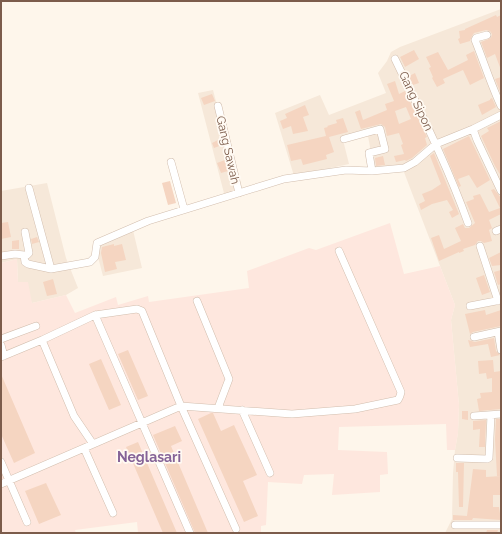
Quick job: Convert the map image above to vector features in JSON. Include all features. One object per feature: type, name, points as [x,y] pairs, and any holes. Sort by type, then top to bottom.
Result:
[{"type":"street","points":[[487,35],[476,38],[475,40],[493,89],[501,106]]},
{"type":"street","name":"Gang Sipon","points":[[395,58],[436,144],[461,202],[468,223]]},
{"type":"street","name":"Gang Sawah","points":[[218,106],[239,193]]},
{"type":"street","points":[[24,255],[25,262],[28,264],[52,269],[90,262],[95,257],[97,243],[148,221],[284,179],[346,170],[372,171],[404,168],[416,162],[436,144],[473,129],[501,115]]},
{"type":"street","points":[[473,129],[476,140],[498,182],[501,191]]},
{"type":"street","points":[[344,140],[380,130],[385,149],[369,153],[372,171]]},
{"type":"street","points":[[171,162],[184,209]]},
{"type":"street","points":[[29,188],[52,269]]},
{"type":"street","points":[[1,256],[16,254],[27,255],[29,253],[25,232]]},
{"type":"street","points":[[470,306],[500,300],[480,246]]},
{"type":"street","points":[[1,484],[181,406],[292,414],[355,409],[398,400],[401,392],[339,251]]},
{"type":"street","points":[[197,301],[229,379],[218,408]]},
{"type":"street","points":[[1,345],[2,357],[95,315],[137,309],[142,311],[181,406],[236,529]]},
{"type":"street","points":[[95,315],[190,533]]},
{"type":"street","points":[[1,339],[36,326]]},
{"type":"street","points":[[474,337],[500,331],[501,350]]},
{"type":"street","points":[[42,340],[74,416],[93,444]]},
{"type":"street","points":[[242,410],[270,473]]},
{"type":"street","points":[[474,416],[501,414]]},
{"type":"street","points":[[457,458],[489,458],[491,415]]},
{"type":"street","points":[[84,448],[113,513]]},
{"type":"street","points":[[1,462],[27,522]]},
{"type":"street","points":[[455,525],[501,525]]},
{"type":"shaded area","points":[[501,9],[501,533],[445,533],[452,519],[453,473],[458,433],[459,405],[451,320],[455,305],[402,167],[374,169],[368,136],[343,140],[349,164],[294,176],[275,113],[320,95],[329,115],[386,93],[378,73],[387,61],[391,52],[400,47]]},
{"type":"shaded area","points":[[213,90],[240,193],[225,197],[198,93]]},
{"type":"shaded area","points":[[47,183],[66,258],[78,288],[66,295],[32,303],[18,282],[17,259],[1,263],[1,191]]},
{"type":"shaded area","points":[[390,223],[404,274],[440,266],[455,305],[451,320],[459,405],[458,433],[455,450],[447,450],[446,424],[339,427],[338,450],[387,452],[388,474],[380,475],[380,492],[332,495],[334,474],[304,475],[302,484],[268,482],[266,525],[261,526],[261,533],[138,533],[137,522],[75,530],[76,533],[1,533],[1,263],[17,259],[18,282],[28,282],[32,303],[66,295],[75,313],[116,297],[118,305],[148,296],[149,302],[249,288],[247,271],[309,248],[316,250]]},
{"type":"shaded area","points":[[132,226],[142,268],[103,276],[94,242]]},
{"type":"building","points":[[496,15],[497,17],[501,15],[501,70],[495,54],[487,58],[481,42],[491,38],[492,34],[490,31],[486,30],[474,33],[470,41],[460,44],[458,39],[460,38],[459,31],[465,30]]},
{"type":"building","points":[[414,50],[419,59],[405,67],[400,57]]},
{"type":"building","points":[[474,51],[484,78],[470,85],[463,70],[443,79],[445,83],[437,87],[432,78],[433,77],[429,68],[431,67],[426,57],[438,52],[448,70],[468,60],[466,55]]},
{"type":"building","points":[[415,73],[419,83],[413,85],[409,76]]},
{"type":"building","points":[[501,77],[501,94],[495,79]]},
{"type":"building","points":[[395,81],[399,94],[405,91],[427,137],[425,138],[427,145],[412,158],[406,161],[396,162],[394,156],[404,154],[401,145],[403,144],[399,133],[387,136],[385,127],[381,124],[361,129],[355,112],[360,110],[363,120],[387,110],[385,104],[394,101],[387,84]],"holes":[[[406,107],[411,119],[399,124],[395,111]]]},
{"type":"building","points":[[212,94],[215,101],[204,105],[201,98]]},
{"type":"building","points":[[492,98],[496,107],[482,115],[478,105]]},
{"type":"building","points":[[305,105],[309,115],[303,117],[308,131],[293,134],[291,126],[283,129],[280,121],[287,118],[285,114]]},
{"type":"building","points":[[343,118],[348,132],[329,137],[334,152],[326,155],[327,159],[303,165],[301,159],[291,161],[287,145],[326,136],[324,128],[337,123],[336,120]]},
{"type":"building","points":[[501,121],[501,176],[481,136],[489,131],[487,128]]},
{"type":"building","points":[[469,136],[490,180],[477,188],[469,175],[458,179],[461,186],[459,187],[443,149]]},
{"type":"building","points":[[220,139],[222,145],[214,148],[212,143]]},
{"type":"building","points":[[434,153],[459,214],[452,218],[449,212],[453,210],[447,200],[432,204],[421,210],[419,204],[425,201],[422,194],[441,184],[430,156]]},
{"type":"building","points":[[383,156],[385,165],[376,166],[375,158]]},
{"type":"building","points":[[225,160],[228,171],[221,173],[217,163]]},
{"type":"building","points":[[170,181],[176,203],[168,205],[162,183]]},
{"type":"building","points":[[494,189],[501,198],[501,214],[489,220],[492,228],[489,230],[492,241],[484,243],[478,241],[475,245],[463,249],[464,251],[439,261],[431,238],[439,235],[444,249],[461,241],[455,228],[463,224],[465,228],[469,228],[475,223],[466,202],[474,199],[473,196],[480,194],[489,212],[500,208],[491,190]]},
{"type":"building","points":[[8,222],[11,237],[1,239],[1,223]]},
{"type":"building","points":[[37,237],[39,242],[32,244],[31,239]]},
{"type":"building","points":[[19,240],[19,249],[12,249],[12,241]]},
{"type":"building","points":[[114,244],[114,246],[122,244],[126,260],[115,262],[117,269],[105,272],[101,253],[102,247]]},
{"type":"building","points":[[501,252],[501,265],[492,266],[489,258]]},
{"type":"building","points":[[501,270],[501,284],[498,285],[494,272]]},
{"type":"building","points":[[484,275],[490,292],[482,295],[476,278]]},
{"type":"building","points":[[53,279],[57,294],[47,296],[43,282]]},
{"type":"building","points":[[485,310],[486,315],[501,310],[501,326],[470,334],[465,314]]},
{"type":"building","points":[[494,338],[496,351],[500,355],[491,357],[488,344],[470,347],[468,340],[475,342]]},
{"type":"building","points":[[128,350],[148,396],[138,400],[118,354]]},
{"type":"building","points":[[101,359],[121,405],[109,410],[89,364]]},
{"type":"building","points":[[493,360],[494,372],[501,371],[501,409],[479,411],[477,399],[481,398],[480,393],[492,392],[492,378],[487,379],[486,373],[479,374],[478,361]]},
{"type":"building","points":[[1,374],[35,453],[14,463],[1,434]]},
{"type":"building","points":[[462,411],[468,411],[468,420],[462,419]]},
{"type":"building","points":[[213,413],[221,431],[234,425],[257,475],[243,481],[258,516],[244,522],[198,419]]},
{"type":"building","points":[[496,419],[501,419],[501,476],[497,476],[495,439]]},
{"type":"building","points":[[486,420],[485,447],[479,447],[480,429],[473,430],[473,421]]},
{"type":"building","points":[[175,426],[182,441],[171,446],[208,533],[195,533],[153,435]]},
{"type":"building","points":[[138,442],[177,533],[163,533],[126,447]]},
{"type":"building","points":[[456,463],[464,463],[463,507],[459,507],[458,472],[456,472]]},
{"type":"building","points":[[473,469],[486,470],[486,477],[501,476],[501,495],[493,495],[493,507],[499,507],[501,520],[473,518],[472,520],[453,520],[453,515],[467,516]]},
{"type":"building","points":[[46,483],[61,515],[39,524],[25,491]]},
{"type":"building","points":[[487,530],[498,530],[497,533],[486,533]]},
{"type":"district","name":"Neglasari","points":[[149,457]]}]
